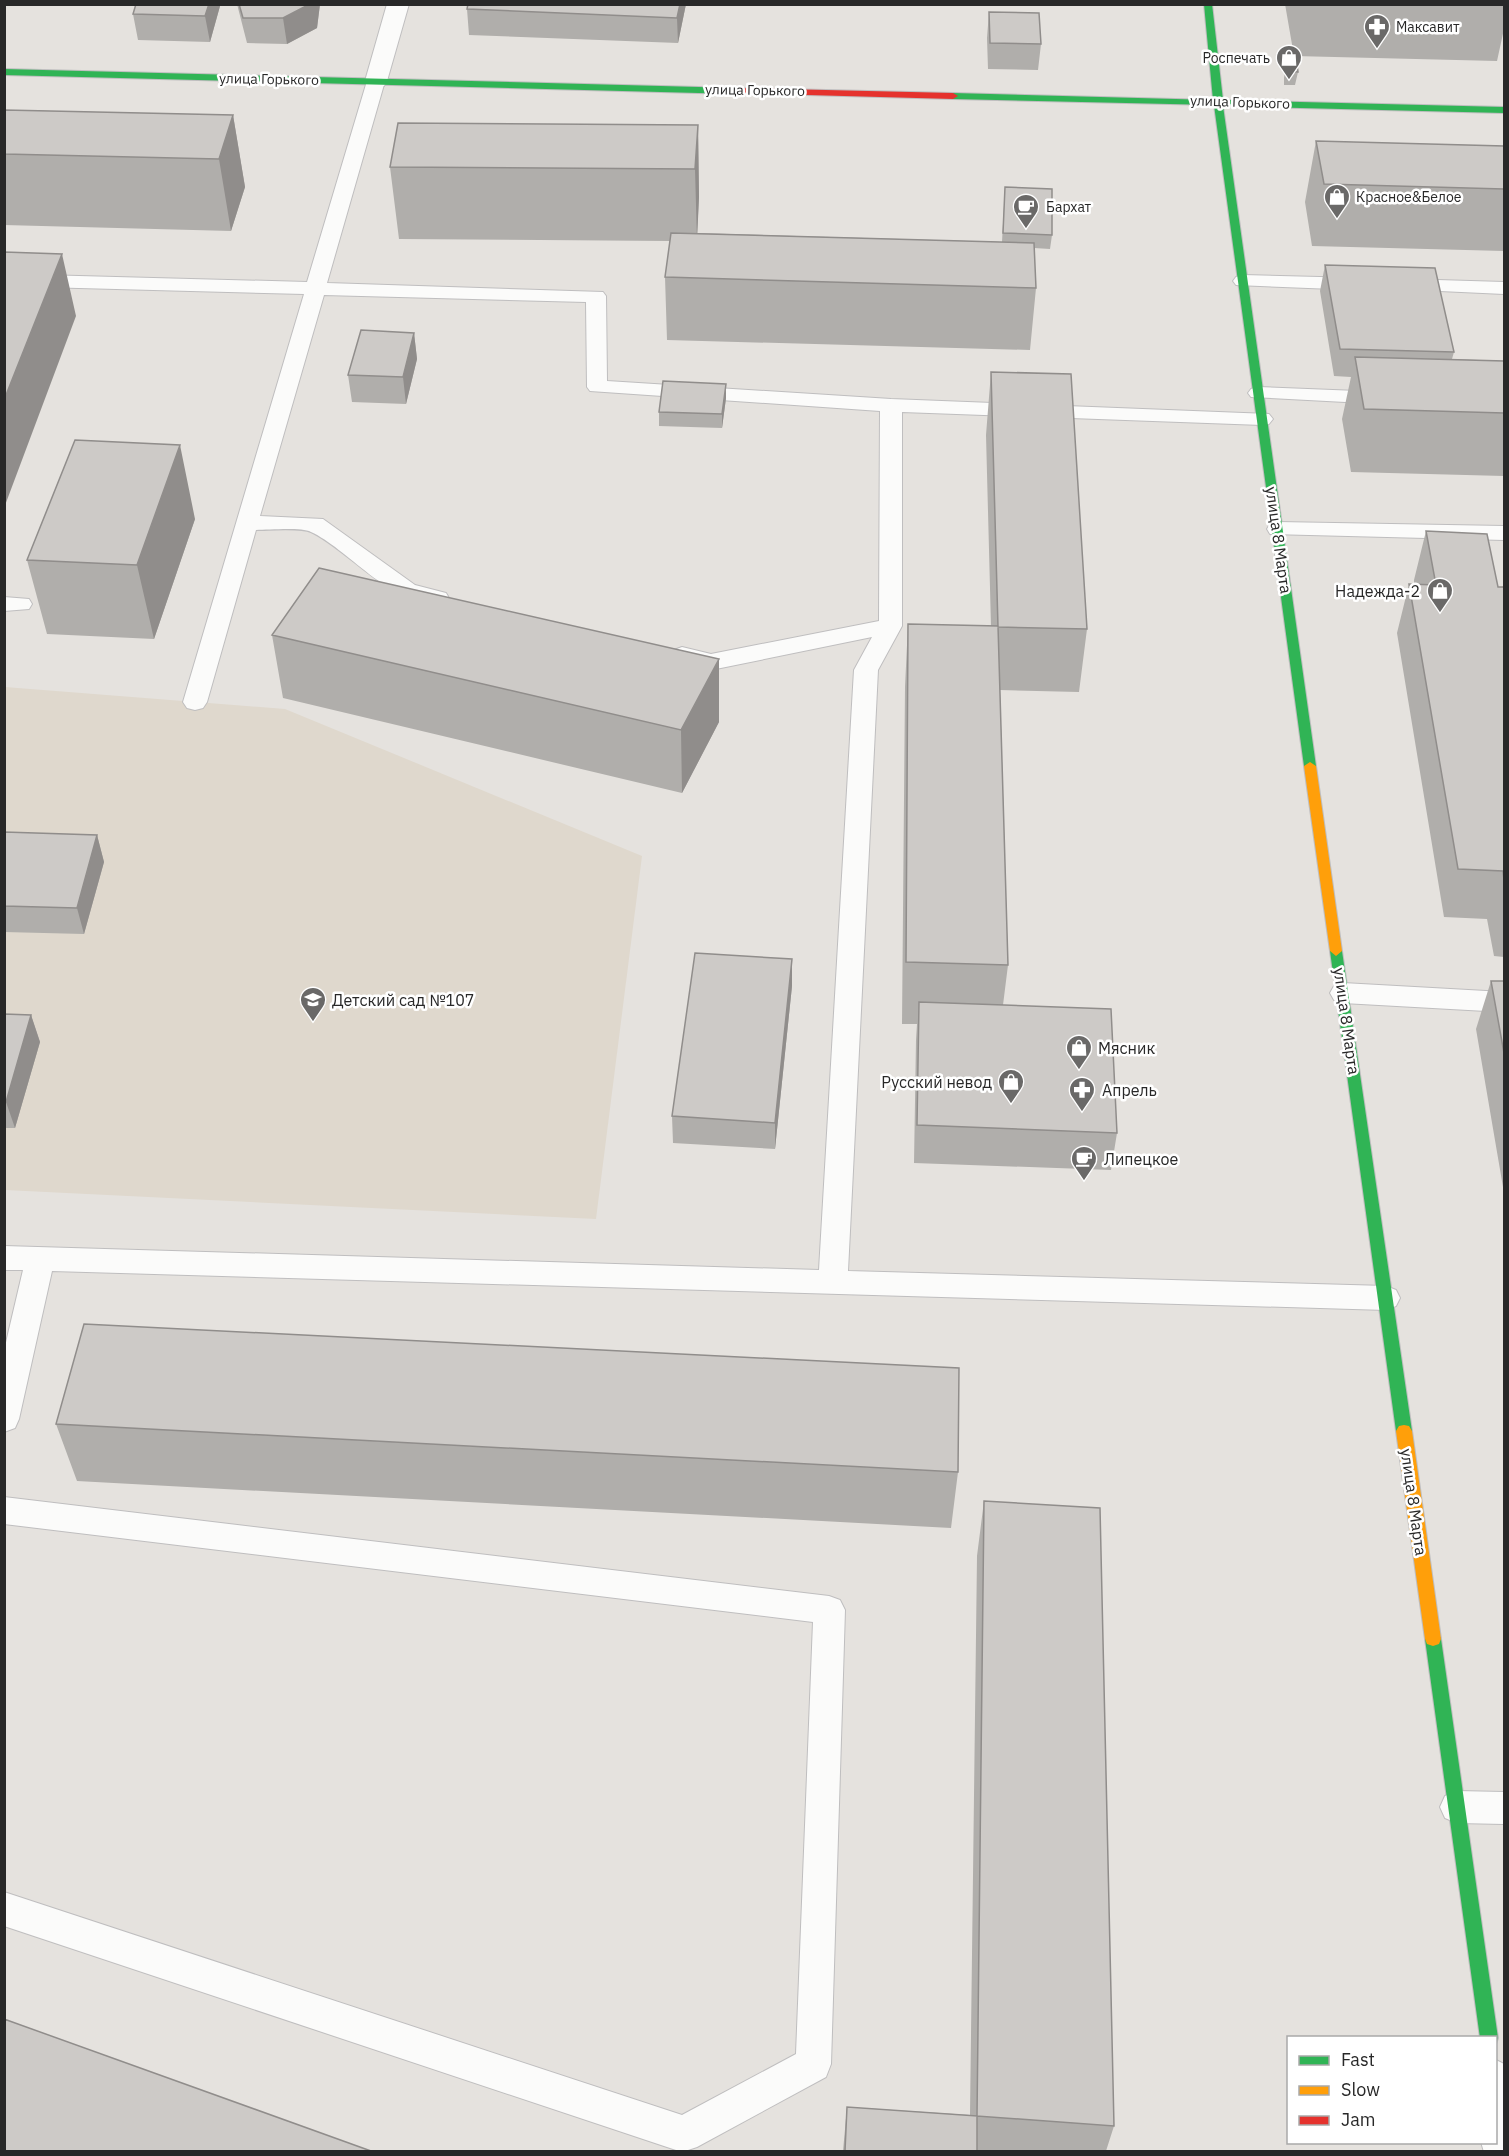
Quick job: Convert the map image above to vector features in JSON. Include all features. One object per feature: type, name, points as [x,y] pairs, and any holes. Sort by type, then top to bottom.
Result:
[{"type":"street","points":[[376,81],[398,4]]},
{"type":"street","name":"улица 8 Марта","points":[[1208,4],[1217,101],[1489,2036]]},
{"type":"street","name":"улица Горького","points":[[4,72],[1504,110]]},
{"type":"street","points":[[1497,2090],[1504,2146]]},
{"type":"lane","points":[[195,702],[376,81]]},
{"type":"lane","points":[[4,280],[596,296],[597,387],[891,405],[1262,419]]},
{"type":"lane","points":[[1243,281],[1504,288]]},
{"type":"lane","points":[[1258,393],[1409,399]]},
{"type":"lane","points":[[833,1282],[866,670],[890,626],[891,405]]},
{"type":"lane","points":[[247,523],[315,524],[407,591],[464,604]]},
{"type":"lane","points":[[1278,529],[1504,533]]},
{"type":"lane","points":[[655,649],[711,662],[890,626]]},
{"type":"lane","points":[[1343,993],[1504,1002]]},
{"type":"lane","points":[[4,1258],[1386,1298]]},
{"type":"lane","points":[[4,1419],[40,1259]]},
{"type":"lane","points":[[4,1510],[829,1610],[813,2064],[684,2143],[4,1909]]},
{"type":"lane","points":[[1457,1807],[1504,1808]]},
{"type":"shaded area","name":"Детский сад №107","points":[[5,687],[285,709],[642,856],[596,1219],[5,1190]]},
{"type":"building","points":[[136,4],[209,4],[205,16],[133,14]]},
{"type":"building","points":[[239,4],[310,4],[283,18],[243,18]]},
{"type":"building","points":[[468,4],[680,4],[677,18],[467,9]]},
{"type":"building","points":[[989,12],[1039,13],[1041,44],[990,43]]},
{"type":"building","points":[[1286,64],[1297,65],[1298,72],[1287,71]]},
{"type":"building","points":[[4,110],[233,115],[219,159],[4,154]]},
{"type":"building","points":[[398,123],[698,125],[695,169],[390,167]]},
{"type":"building","points":[[1316,141],[1504,146],[1504,189],[1324,184]]},
{"type":"building","name":"Бархат","points":[[1005,187],[1052,189],[1052,235],[1003,233]]},
{"type":"building","points":[[671,233],[1034,243],[1036,288],[665,277]]},
{"type":"building","points":[[4,252],[62,254],[4,400]]},
{"type":"building","points":[[1325,265],[1435,268],[1454,352],[1340,349]]},
{"type":"building","points":[[361,330],[414,333],[403,377],[348,375]]},
{"type":"building","points":[[1355,357],[1504,361],[1504,413],[1364,409]]},
{"type":"building","points":[[991,372],[1071,374],[1087,629],[998,627]]},
{"type":"building","points":[[663,381],[726,384],[722,414],[659,412]]},
{"type":"building","points":[[75,440],[180,445],[137,565],[27,560]]},
{"type":"building","points":[[1426,531],[1487,534],[1498,587],[1504,587],[1504,880],[1503,871],[1458,869],[1409,584],[1436,585]]},
{"type":"building","points":[[319,568],[719,659],[681,730],[272,635]]},
{"type":"building","points":[[908,624],[998,626],[1008,965],[906,962]]},
{"type":"building","points":[[4,832],[97,835],[77,908],[4,906]]},
{"type":"building","points":[[695,953],[792,959],[775,1123],[672,1116]]},
{"type":"building","points":[[1491,981],[1504,981],[1504,1053]]},
{"type":"building","name":"Русский невод","points":[[919,1002],[1111,1009],[1117,1133],[917,1125]]},
{"type":"building","points":[[4,1014],[31,1015],[6,1102],[4,1102]]},
{"type":"building","points":[[84,1324],[959,1368],[958,1472],[56,1424]]},
{"type":"building","points":[[984,1501],[1100,1508],[1114,2126],[977,2116]]},
{"type":"building","points":[[4,2019],[371,2151],[4,2151]]},
{"type":"building","points":[[847,2107],[977,2116],[977,2151],[845,2151]]},
{"type":"traffic: fast","points":[[1208,4],[1222,137],[1310,766]]},
{"type":"traffic: fast","points":[[4,72],[737,91]]},
{"type":"traffic: fast","points":[[953,96],[1504,110]]},
{"type":"traffic: fast","points":[[1336,951],[1404,1431]]},
{"type":"traffic: fast","points":[[1433,1639],[1489,2036]]},
{"type":"traffic: slow","points":[[1310,766],[1336,951]]},
{"type":"traffic: slow","points":[[1404,1431],[1433,1639]]},
{"type":"traffic: jam","points":[[737,91],[953,96]]},
{"type":"place","name":"Максавит","points":[[1377,50]]},
{"type":"place","name":"Роспечать","points":[[1289,81]]},
{"type":"place","name":"Красное&Белое","points":[[1337,220]]},
{"type":"place","name":"Бархат","points":[[1026,230]]},
{"type":"place","name":"Надежда-2","points":[[1440,614]]},
{"type":"place","name":"Детский сад №107","points":[[313,1023]]},
{"type":"place","name":"Мясник","points":[[1079,1071]]},
{"type":"place","name":"Русский невод","points":[[1011,1105]]},
{"type":"place","name":"Апрель","points":[[1082,1113]]},
{"type":"place","name":"Липецкое","points":[[1084,1182]]}]
